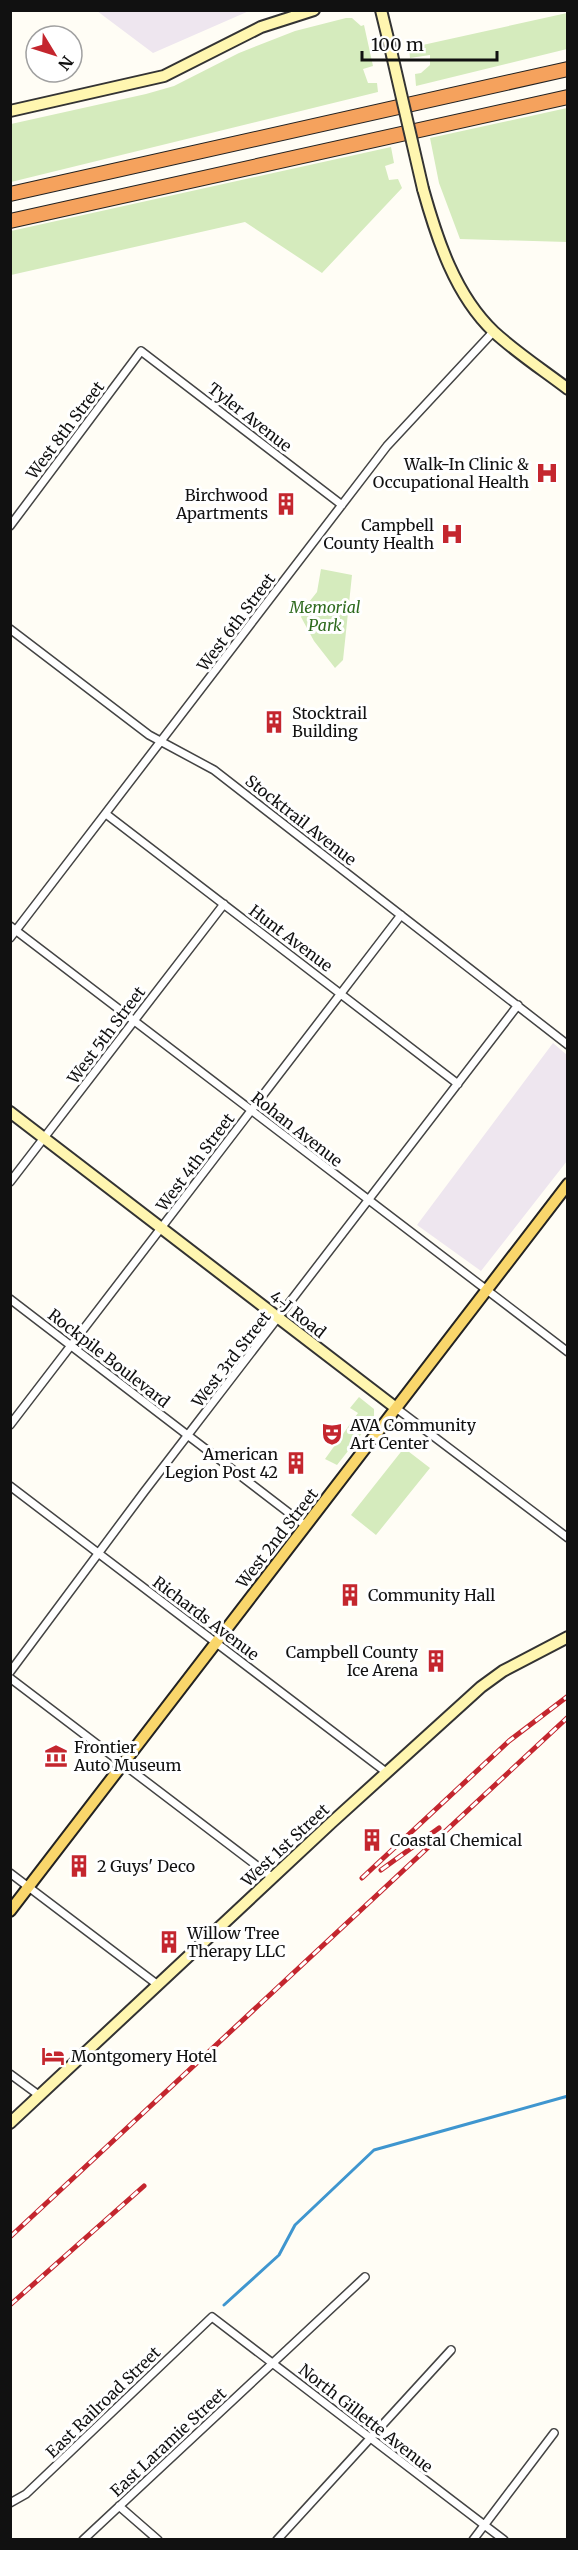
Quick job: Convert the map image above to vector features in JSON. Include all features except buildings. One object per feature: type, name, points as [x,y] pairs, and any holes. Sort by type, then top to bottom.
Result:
[{"type":"highway","points":[[10,194],[567,69]]},
{"type":"highway","points":[[10,221],[567,97]]},
{"type":"main road","name":"West 2nd Street","points":[[10,1911],[567,1184]]},
{"type":"street","points":[[10,111],[164,76],[261,27],[314,10]]},
{"type":"street","points":[[381,10],[423,189],[437,240],[453,273],[473,305],[494,331],[567,389]]},
{"type":"street","name":"West 6th Street","points":[[10,938],[13,928],[162,742],[387,446],[494,331]]},
{"type":"street","name":"Tyler Avenue","points":[[141,351],[342,505]]},
{"type":"street","name":"West 8th Street","points":[[10,526],[141,351]]},
{"type":"street","name":"Stocktrail Avenue","points":[[10,629],[148,735],[214,770],[567,1045]]},
{"type":"street","name":"Hunt Avenue","points":[[106,814],[458,1084]]},
{"type":"street","name":"West 5th Street","points":[[10,1182],[224,904]]},
{"type":"street","name":"West 4th Street","points":[[10,1425],[401,915]]},
{"type":"street","name":"Rohan Avenue","points":[[13,928],[567,1352]]},
{"type":"street","name":"West 3rd Street","points":[[10,1672],[518,1005]]},
{"type":"street","name":"4-J Road","points":[[10,1112],[567,1538]]},
{"type":"street","name":"Rockpile Boulevard","points":[[10,1299],[306,1526]]},
{"type":"street","name":"Richards Avenue","points":[[10,1486],[386,1772]]},
{"type":"street","name":"West 1st Street","points":[[10,2123],[386,1772],[481,1687],[503,1671],[567,1637]]},
{"type":"street","points":[[10,1678],[273,1878]]},
{"type":"street","points":[[10,1873],[158,1985]]},
{"type":"street","points":[[10,2074],[40,2096]]},
{"type":"street","name":"East Laramie Street","points":[[83,2540],[365,2277]]},
{"type":"street","name":"North Gillette Avenue","points":[[212,2317],[504,2540]]},
{"type":"street","name":"East Railroad Street","points":[[10,2503],[26,2494],[212,2317]]},
{"type":"street","points":[[277,2540],[451,2350]]},
{"type":"street","points":[[473,2540],[554,2433]]},
{"type":"street","points":[[119,2506],[158,2540]]},
{"type":"shaded area","points":[[97,11],[249,11],[153,53]]},
{"type":"shaded area","points":[[553,1043],[567,1055],[567,1161],[481,1271],[417,1225]]},
{"type":"green space","points":[[567,13],[567,49],[416,86],[415,74],[421,73],[430,65],[430,55],[410,58],[409,48]]},
{"type":"green space","points":[[352,18],[361,26],[364,25],[373,66],[363,69],[368,83],[377,83],[378,92],[11,182],[11,124],[174,86],[239,53],[295,31]]},
{"type":"green space","points":[[567,108],[567,242],[460,239],[439,183],[430,138]]},
{"type":"green space","points":[[391,147],[394,163],[385,166],[389,180],[398,179],[402,188],[322,273],[245,222],[11,275],[11,231]]},
{"type":"green space","name":"Memorial Park","points":[[321,569],[352,575],[343,660],[335,668],[314,641],[301,617],[305,607],[317,592]]},
{"type":"green space","points":[[359,1397],[374,1409],[374,1418],[337,1465],[325,1459],[358,1413],[350,1408]]},
{"type":"green space","points":[[404,1448],[430,1468],[376,1535],[351,1515]]},
{"type":"waterway","points":[[224,2305],[279,2255],[295,2225],[374,2150],[568,2096]]},
{"type":"railway","points":[[362,1878],[509,1741],[568,1696]]},
{"type":"railway","points":[[10,2237],[568,1717]]},
{"type":"railway","points":[[381,1870],[439,1828]]},
{"type":"railway","points":[[10,2305],[144,2186]]},
{"type":"place","name":"Walk-In Clinic & Occupational Health","points":[[547,473]]},
{"type":"place","name":"Birchwood Apartments","points":[[286,504]]},
{"type":"place","name":"Campbell County Health","points":[[452,534]]},
{"type":"place","name":"Stocktrail Building","points":[[274,722]]},
{"type":"place","name":"AVA Community Art Center","points":[[332,1434]]},
{"type":"place","name":"American Legion Post 42","points":[[296,1463]]},
{"type":"place","name":"Community Hall","points":[[350,1595]]},
{"type":"place","name":"Campbell County Ice Arena","points":[[436,1661]]},
{"type":"place","name":"Frontier Auto Museum","points":[[56,1756]]},
{"type":"place","name":"Coastal Chemical","points":[[372,1840]]},
{"type":"place","name":"2 Guys' Deco","points":[[79,1866]]},
{"type":"place","name":"Willow Tree Therapy LLC","points":[[169,1942]]},
{"type":"place","name":"Montgomery Hotel","points":[[53,2056]]}]
